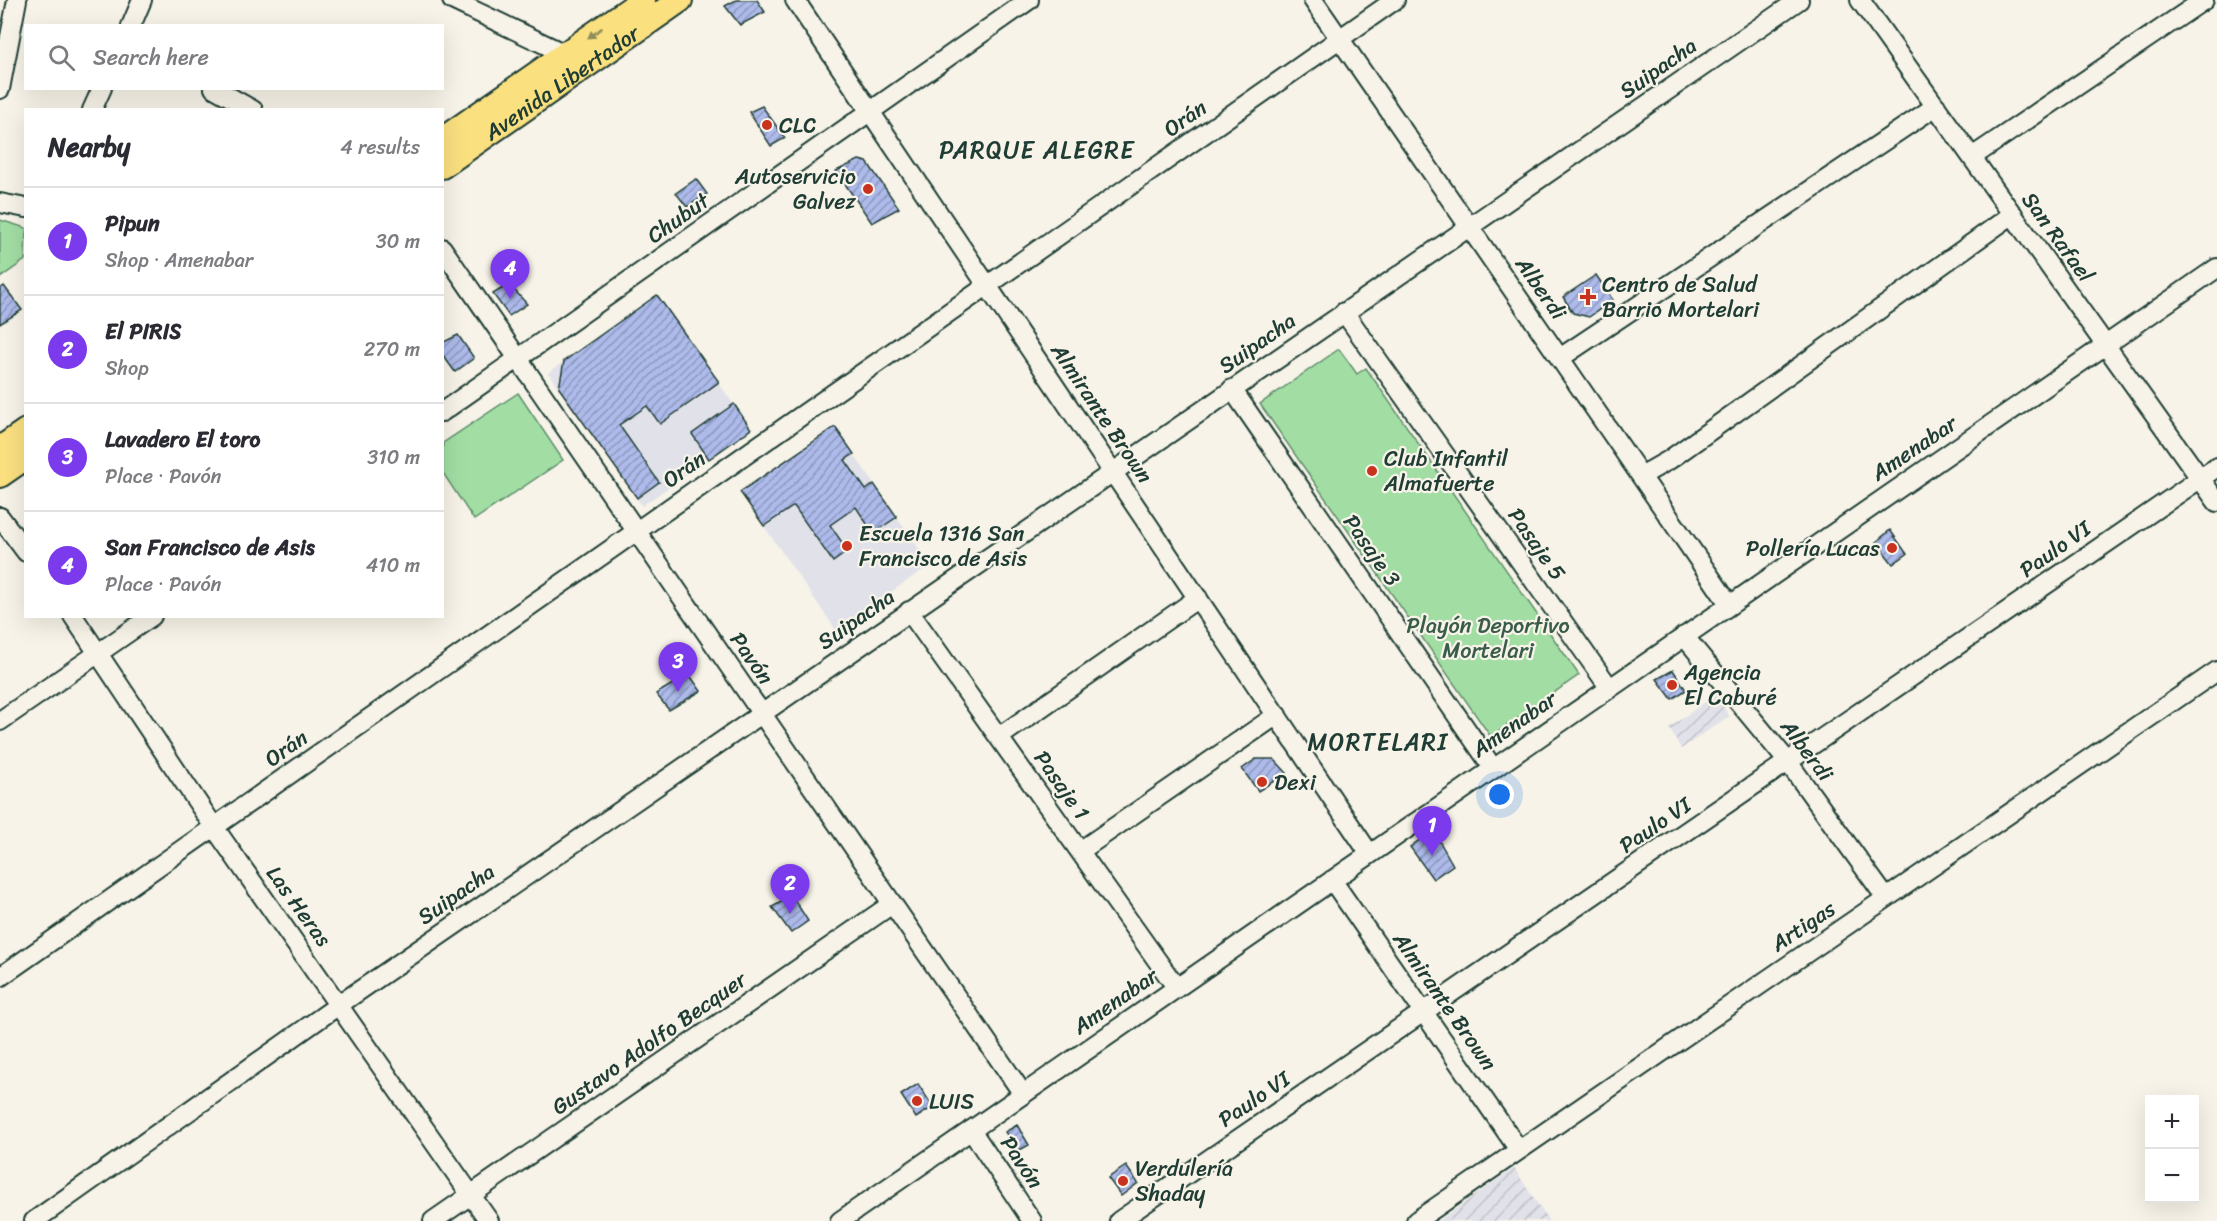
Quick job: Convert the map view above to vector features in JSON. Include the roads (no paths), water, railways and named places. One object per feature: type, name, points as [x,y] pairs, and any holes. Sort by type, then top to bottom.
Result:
[{"type":"main road","name":"Avenida Libertador","points":[[444,139],[643,0]]},
{"type":"main road","name":"Avenida Libertador","points":[[444,165],[680,0]]},
{"type":"main road","points":[[0,449],[24,432]]},
{"type":"main road","points":[[0,475],[24,458]]},
{"type":"street","points":[[0,89],[17,0]]},
{"type":"street","points":[[131,24],[142,0]]},
{"type":"street","name":"Almirante Brown","points":[[795,0],[1369,853]]},
{"type":"street","name":"Chubut","points":[[444,411],[1029,0]]},
{"type":"street","name":"Alberdi","points":[[1314,0],[1729,604]]},
{"type":"street","name":"Orán","points":[[0,977],[1395,0]]},
{"type":"street","name":"Suipacha","points":[[34,1221],[340,1004],[1799,0]]},
{"type":"street","name":"San Rafael","points":[[1860,0],[2217,502]]},
{"type":"street","points":[[1972,158],[2204,0]]},
{"type":"street","points":[[463,2],[565,54]]},
{"type":"street","points":[[93,108],[101,90]]},
{"type":"street","points":[[218,90],[249,108]]},
{"type":"street","points":[[1560,357],[1936,106]]},
{"type":"street","points":[[0,203],[24,208]]},
{"type":"street","points":[[1641,476],[1678,453],[2013,214]]},
{"type":"street","name":"Pavón","points":[[444,251],[1023,1094]]},
{"type":"street","name":"Amenabar","points":[[840,1221],[2217,268]]},
{"type":"street","name":"Pasaje 5","points":[[1344,312],[1609,687]]},
{"type":"street","name":"Pasaje 3","points":[[1232,389],[1493,768]]},
{"type":"street","name":"Paulo VI","points":[[1119,1221],[2217,466]]},
{"type":"street","points":[[0,517],[24,549]]},
{"type":"street","points":[[999,737],[1198,598]]},
{"type":"street","name":"Pasaje 1","points":[[909,611],[1176,987]]},
{"type":"street","name":"Las Heras","points":[[74,618],[100,653],[214,827],[340,1004],[489,1221]]},
{"type":"street","points":[[0,722],[149,618]]},
{"type":"street","name":"Alberdi","points":[[1684,636],[1788,762],[1886,898]]},
{"type":"street","name":"Artigas","points":[[1416,1221],[2217,671]]},
{"type":"street","points":[[1080,851],[1276,716]]},
{"type":"street","name":"Almirante Brown","points":[[1332,880],[1520,1150]]},
{"type":"street","name":"Gustavo Adolfo Becquer","points":[[433,1221],[892,904]]},
{"type":"street","name":"Pavón","points":[[971,1130],[1032,1221]]},
{"type":"place","name":"CLC","points":[[767,125]]},
{"type":"place","name":"Autoservicio Galvez","points":[[868,189]]},
{"type":"place","name":"Centro de Salud Barrio Mortelari","points":[[1588,297]]},
{"type":"place","name":"San Francisco de Asis","points":[[510,299]]},
{"type":"place","name":"Club Infantil Almafuerte","points":[[1372,471]]},
{"type":"place","name":"Escuela 1316 San Francisco de Asis","points":[[847,546]]},
{"type":"place","name":"Pollería Lucas","points":[[1892,548]]},
{"type":"place","name":"Agencia El Caburé","points":[[1672,685]]},
{"type":"place","name":"Lavadero El toro","points":[[678,692]]},
{"type":"place","name":"Dexi","points":[[1262,782]]},
{"type":"place","name":"Pipun","points":[[1432,856]]},
{"type":"place","name":"El PIRIS","points":[[790,914]]},
{"type":"place","name":"LUIS","points":[[917,1101]]},
{"type":"place","name":"Verdulería Shaday","points":[[1123,1181]]},
{"type":"district","name":"PARQUE ALEGRE","points":[[1037,150]]},
{"type":"district","name":"MORTELARI","points":[[1378,742]]},
{"type":"park label","name":"Playón Deportivo Mortelari","points":[[1488,638]]}]
